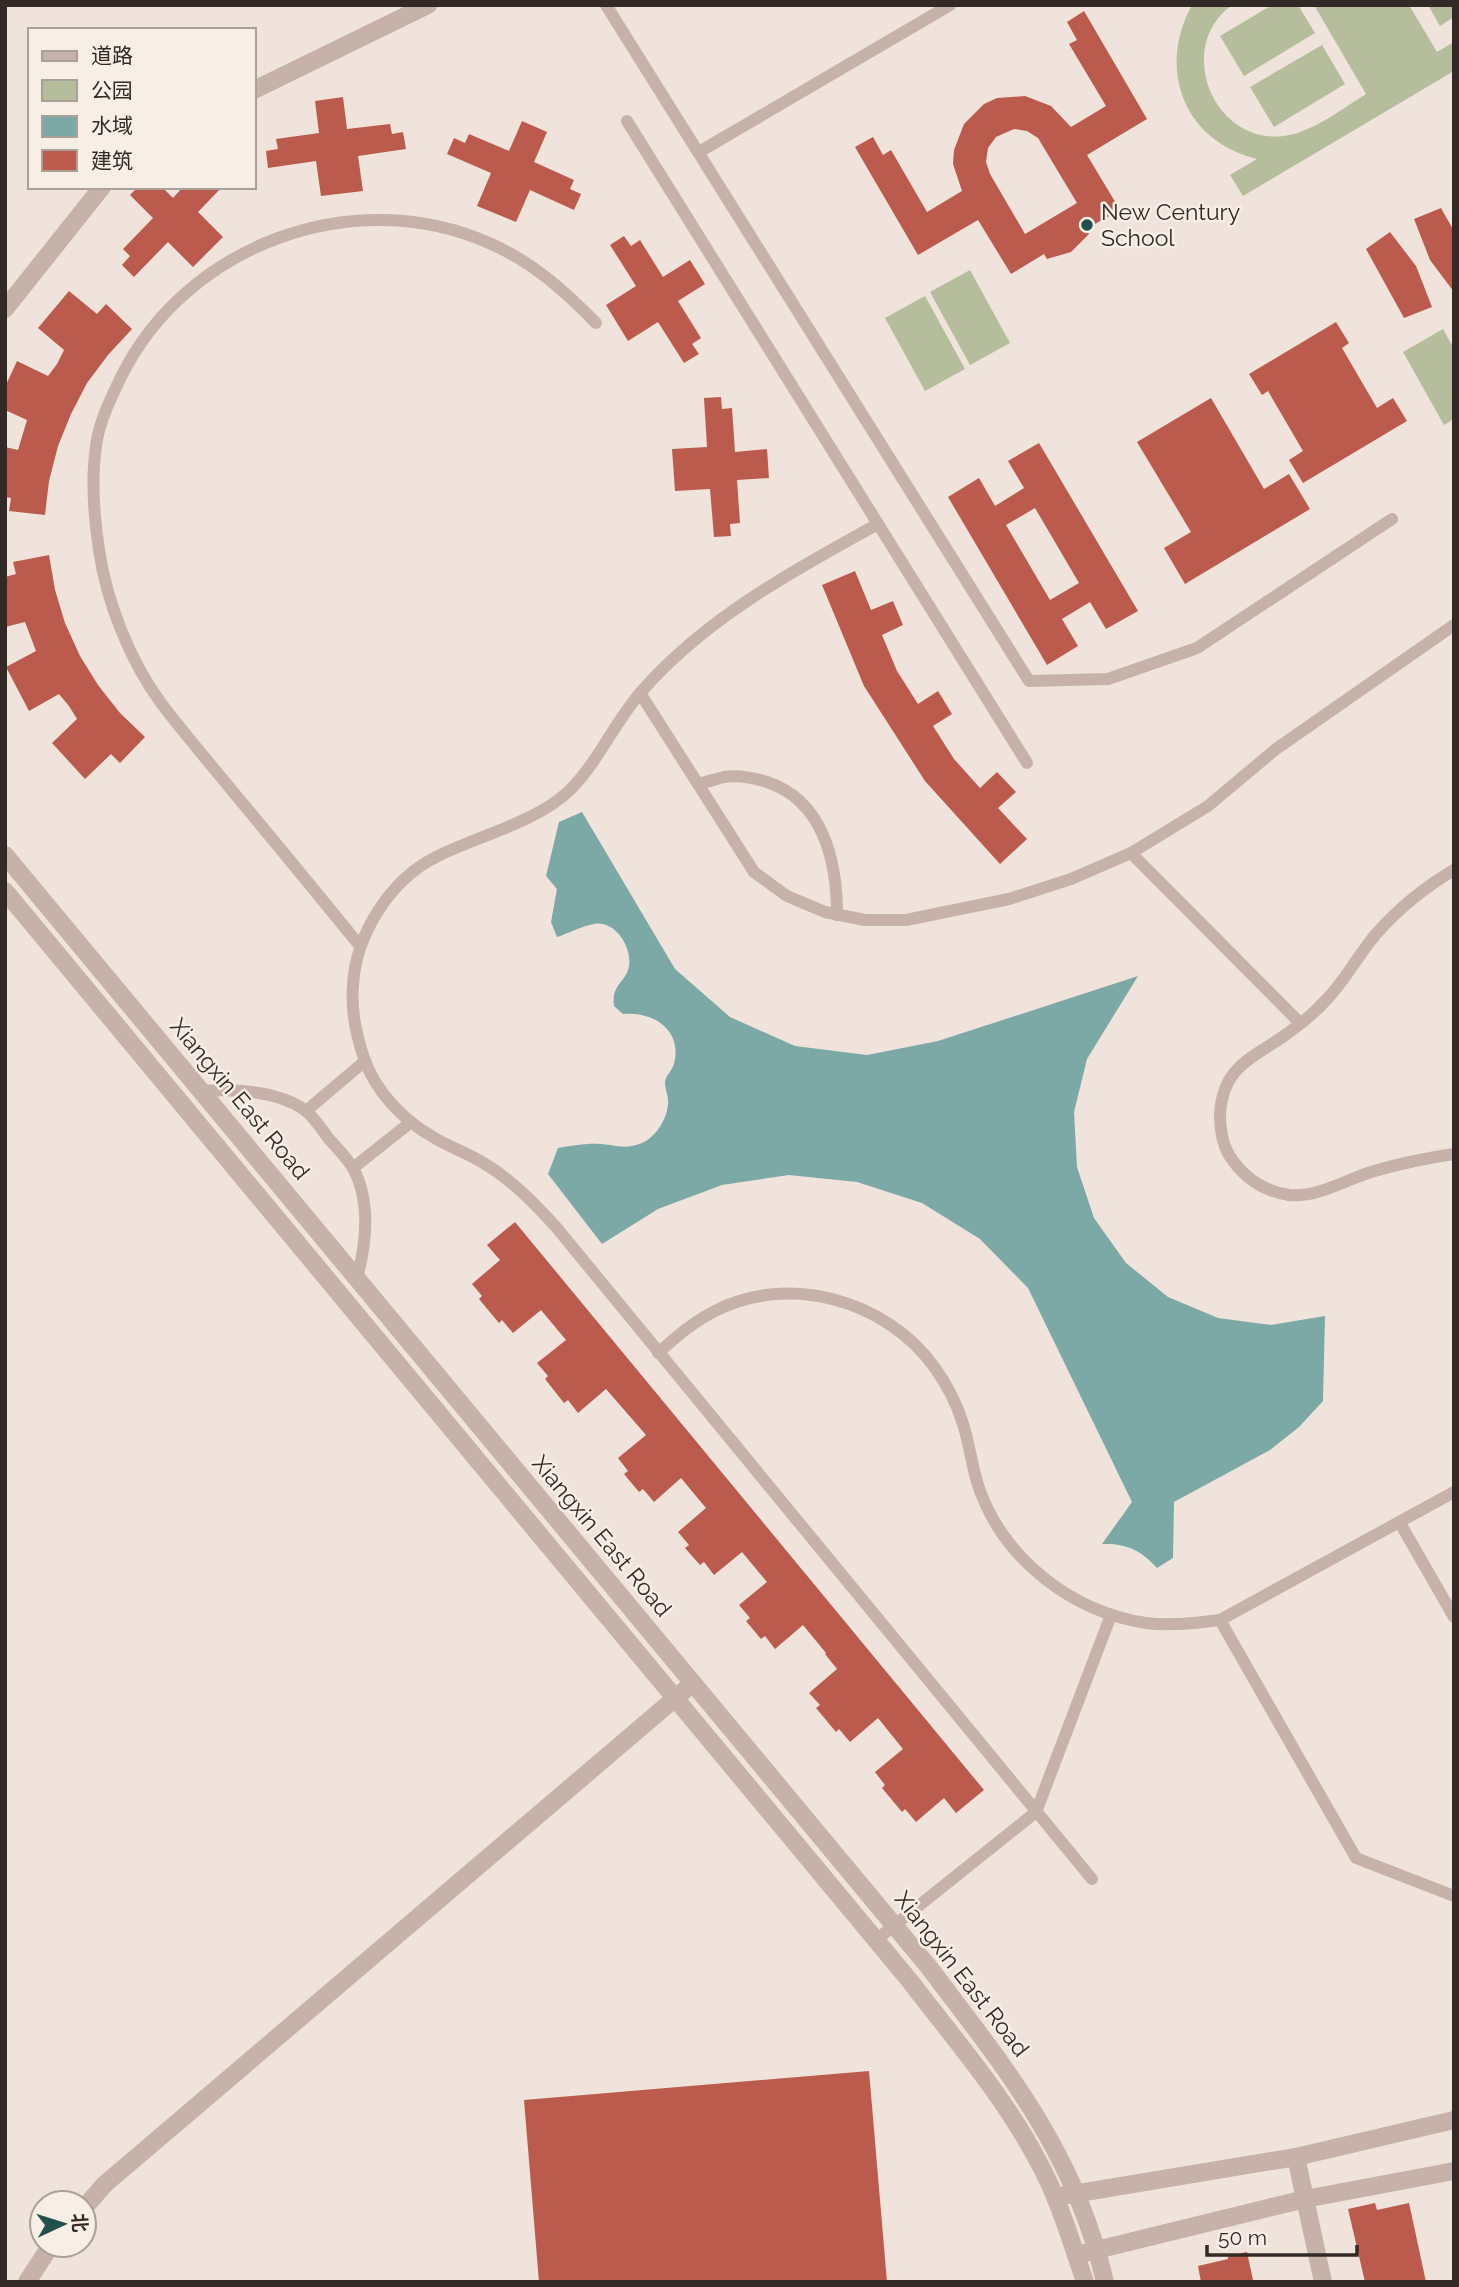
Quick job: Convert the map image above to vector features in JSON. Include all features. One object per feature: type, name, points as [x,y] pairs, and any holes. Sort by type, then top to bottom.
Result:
[{"type":"street","points":[[256,89],[428,5]]},
{"type":"street","points":[[5,309],[100,189]]},
{"type":"street","name":"Xiangxin East Road","points":[[5,855],[894,1926],[1018,2085],[1052,2139],[1077,2192],[1098,2249],[1105,2282]]},
{"type":"street","name":"Xiangxin East Road","points":[[5,891],[876,1940],[1005,2104],[1039,2162],[1055,2197],[1085,2282]]},
{"type":"street","points":[[98,2193],[115,2175],[693,1683]]},
{"type":"street","points":[[1055,2197],[1297,2157],[1454,2120]]},
{"type":"street","points":[[1297,2157],[1323,2282]]},
{"type":"street","points":[[1076,2255],[1306,2199],[1454,2171]]},
{"type":"street","points":[[27,2282],[42,2259]]},
{"type":"lane","points":[[606,5],[1029,681],[1108,679],[1197,648],[1392,519]]},
{"type":"lane","points":[[699,152],[950,5]]},
{"type":"lane","points":[[628,121],[1027,763]]},
{"type":"lane","points":[[360,946],[159,701],[132,654],[112,604],[99,552],[94,499],[96,444],[109,401],[130,360],[156,323],[188,290],[225,263],[265,242],[309,228],[354,220],[399,220],[444,228],[488,242],[528,263],[565,290],[596,323]]},
{"type":"lane","points":[[878,524],[809,561],[743,604],[680,652],[640,693],[604,742],[589,769],[568,792],[543,810],[433,858],[402,881],[377,911],[360,946],[352,985],[354,1024],[365,1061],[392,1104],[434,1138],[486,1164],[535,1204],[1092,1879]]},
{"type":"lane","points":[[640,693],[754,872],[787,896],[825,912],[865,920],[906,920],[1009,899],[1071,879],[1131,853],[1208,806],[1276,749],[1454,625]]},
{"type":"lane","points":[[698,785],[726,777],[754,778],[780,786],[803,803],[820,827],[832,855],[837,885],[837,915]]},
{"type":"lane","points":[[1131,853],[1300,1023]]},
{"type":"lane","points":[[1454,870],[1418,894],[1396,914],[1376,934],[1329,997],[1292,1031],[1250,1056],[1232,1076],[1221,1100],[1220,1127],[1228,1152],[1243,1174],[1265,1188],[1291,1195],[1317,1192],[1371,1172],[1454,1154]]},
{"type":"lane","points":[[306,1111],[365,1061]]},
{"type":"lane","points":[[201,1091],[244,1091],[266,1095],[306,1111],[353,1168],[359,1185],[365,1223],[362,1260],[357,1278]]},
{"type":"lane","points":[[353,1168],[411,1122]]},
{"type":"lane","points":[[659,1353],[685,1329],[715,1310],[748,1298],[783,1293],[819,1296],[842,1302],[885,1321],[913,1342],[934,1367],[951,1394],[963,1424],[981,1492],[997,1525],[1019,1554],[1046,1580],[1077,1600],[1111,1615],[1159,1624],[1183,1625],[1220,1620],[1454,1492]]},
{"type":"lane","points":[[1400,1523],[1454,1617]]},
{"type":"lane","points":[[876,1940],[1036,1812],[1111,1615]]},
{"type":"lane","points":[[1220,1620],[1356,1858],[1454,1896]]},
{"type":"green space","points":[[1192,5],[1232,5],[1215,23],[1206,44],[1204,67],[1210,90],[1221,110],[1238,125],[1259,135],[1284,136],[1306,130],[1366,94],[1314,5],[1409,5],[1437,52],[1454,42],[1454,71],[1243,196],[1230,175],[1257,159],[1232,150],[1211,136],[1195,119],[1184,99],[1178,77],[1177,54],[1182,29]]},
{"type":"green space","points":[[1272,5],[1298,5],[1315,33],[1244,76],[1220,36]]},
{"type":"green space","points":[[1428,5],[1454,5],[1454,17],[1440,26]]},
{"type":"green space","points":[[1322,45],[1345,84],[1274,127],[1250,87]]},
{"type":"green space","points":[[970,270],[1010,343],[970,365],[930,292]]},
{"type":"green space","points":[[925,296],[965,369],[925,391],[885,318]]},
{"type":"green space","points":[[1443,329],[1454,349],[1454,419],[1444,425],[1403,352]]},
{"type":"water","points":[[582,812],[675,969],[730,1017],[795,1046],[867,1055],[938,1041],[1138,976],[1087,1059],[1074,1112],[1077,1167],[1094,1218],[1126,1263],[1168,1297],[1218,1318],[1271,1325],[1325,1316],[1323,1401],[1299,1427],[1270,1450],[1174,1502],[1173,1558],[1157,1568],[1132,1549],[1102,1544],[1132,1502],[1028,1288],[980,1239],[922,1203],[857,1182],[789,1175],[722,1185],[658,1209],[602,1244],[548,1174],[558,1148],[590,1144],[630,1146],[642,1143],[652,1136],[660,1127],[667,1110],[665,1080],[674,1064],[676,1052],[670,1032],[663,1025],[645,1016],[623,1014],[614,1006],[615,993],[629,966],[628,951],[621,936],[609,926],[594,924],[557,937],[551,922],[557,889],[546,876],[559,822]]},
{"type":"building","points":[[1084,11],[1147,119],[1087,155],[1120,210],[1086,229],[1089,234],[1071,252],[1047,259],[1044,254],[1011,274],[978,220],[918,255],[855,147],[873,137],[883,155],[891,150],[927,212],[962,191],[953,164],[954,150],[964,124],[984,104],[997,98],[1025,96],[1051,106],[1071,127],[1106,106],[1069,44],[1077,40],[1067,22]],"holes":[[[1014,129],[1027,131],[1038,138],[1077,203],[1025,234],[990,174],[986,162],[988,148],[996,137]]]},
{"type":"building","points":[[343,97],[347,129],[390,124],[392,134],[403,132],[406,149],[358,156],[363,191],[321,196],[316,161],[268,168],[266,151],[278,149],[276,139],[319,133],[315,101]]},
{"type":"building","points":[[522,121],[547,132],[534,162],[574,180],[570,189],[581,194],[574,210],[530,190],[516,222],[477,206],[491,173],[447,154],[454,138],[465,143],[469,134],[509,151]]},
{"type":"building","points":[[136,189],[164,189],[173,198],[181,189],[220,189],[198,212],[223,237],[193,267],[168,242],[134,277],[122,265],[130,256],[123,249],[153,218],[130,195]]},
{"type":"building","points":[[1441,208],[1454,231],[1454,292],[1430,260],[1414,219]]},
{"type":"building","points":[[1390,232],[1416,266],[1432,307],[1404,318],[1366,249]]},
{"type":"building","points":[[624,236],[631,246],[640,240],[663,277],[690,260],[705,284],[678,301],[701,338],[692,344],[699,354],[684,363],[658,322],[628,341],[606,305],[636,286],[610,245]]},
{"type":"building","points":[[69,291],[97,314],[106,304],[132,329],[87,383],[71,414],[58,446],[49,481],[45,515],[9,511],[11,498],[5,497],[5,447],[18,450],[27,420],[5,410],[5,387],[17,361],[48,376],[57,364],[64,350],[38,328]]},
{"type":"building","points":[[1336,322],[1349,343],[1342,348],[1377,408],[1393,398],[1407,421],[1303,483],[1289,460],[1303,451],[1268,391],[1262,395],[1249,374]]},
{"type":"building","points":[[721,397],[722,409],[732,408],[735,452],[767,449],[769,478],[737,480],[740,523],[730,524],[731,536],[714,537],[710,489],[675,491],[672,449],[707,447],[704,398]]},
{"type":"building","points":[[1211,398],[1264,489],[1289,474],[1310,509],[1185,584],[1164,548],[1191,532],[1137,442]]},
{"type":"building","points":[[1039,443],[1138,611],[1106,629],[1090,602],[1062,619],[1078,646],[1047,665],[948,497],[979,478],[995,506],[1024,488],[1008,461]],"holes":[[[1035,508],[1079,583],[1050,600],[1006,525]]]},
{"type":"building","points":[[49,555],[55,590],[65,623],[80,656],[120,713],[145,737],[120,763],[111,754],[85,779],[52,743],[77,719],[69,706],[59,694],[29,711],[6,667],[36,651],[25,622],[5,627],[5,577],[16,574],[13,562]]},
{"type":"building","points":[[855,571],[871,610],[893,601],[903,625],[882,635],[897,671],[918,704],[938,691],[952,714],[933,726],[954,759],[980,788],[997,772],[1016,792],[998,808],[1027,839],[1000,864],[925,781],[864,686],[822,585]]},
{"type":"building","points":[[515,1222],[984,1790],[956,1813],[944,1798],[916,1822],[905,1809],[902,1812],[882,1788],[885,1785],[875,1772],[903,1749],[878,1718],[850,1742],[839,1729],[836,1732],[816,1708],[820,1705],[809,1693],[837,1669],[803,1625],[775,1649],[765,1636],[761,1639],[746,1621],[750,1618],[739,1605],[767,1582],[742,1552],[714,1575],[704,1562],[700,1565],[685,1548],[689,1545],[678,1532],[706,1508],[681,1478],[654,1502],[643,1489],[639,1492],[624,1474],[628,1471],[618,1458],[646,1435],[606,1389],[578,1413],[568,1400],[564,1403],[545,1379],[548,1376],[537,1363],[566,1340],[541,1310],[513,1333],[502,1320],[499,1323],[479,1299],[482,1296],[472,1284],[500,1260],[487,1245]]},
{"type":"building","points":[[869,2071],[887,2282],[539,2282],[524,2100]]},
{"type":"building","points":[[1375,2203],[1377,2210],[1409,2203],[1426,2282],[1365,2282],[1348,2209]]},
{"type":"building","points":[[1247,2252],[1253,2280],[1201,2282],[1198,2266]]},
{"type":"place","name":"New Century School","points":[[1087,225]]}]
